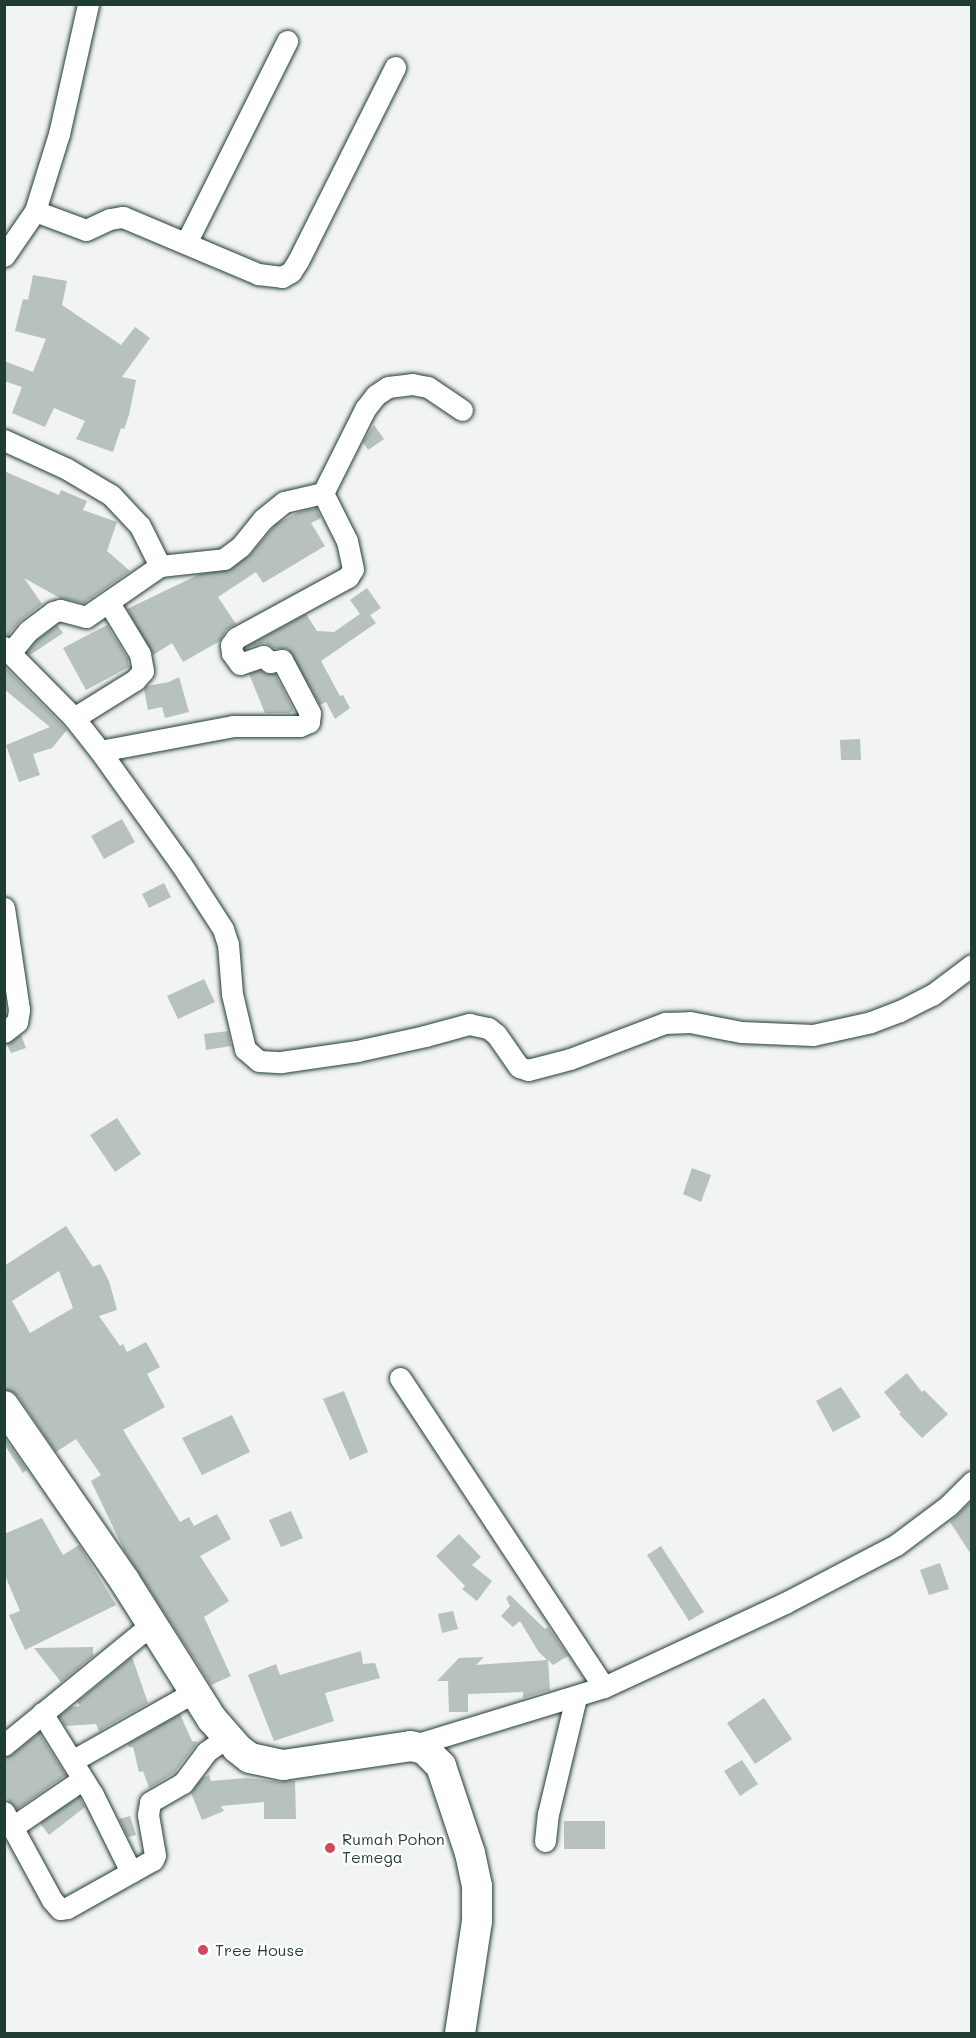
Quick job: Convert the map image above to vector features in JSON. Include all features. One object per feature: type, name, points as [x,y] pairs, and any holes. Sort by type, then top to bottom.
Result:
[{"type":"highway","points":[[4,1406],[85,1522],[226,1738],[250,1758],[283,1765],[411,1746],[424,1749],[441,1766],[475,1869],[477,1921],[460,2034]]},
{"type":"street","points":[[4,256],[35,211],[59,134],[88,4]]},
{"type":"street","points":[[186,243],[287,41]]},
{"type":"street","points":[[35,211],[86,230],[110,219],[123,217],[270,278],[282,278],[291,272],[395,67]]},
{"type":"street","points":[[323,493],[364,409],[376,395],[388,387],[412,384],[428,387],[462,410]]},
{"type":"street","points":[[4,440],[67,469],[111,495],[140,526],[160,566]]},
{"type":"street","points":[[323,493],[284,502],[263,519],[241,546],[224,559],[160,566],[86,617],[60,610],[53,612],[8,649],[74,718],[100,751],[181,864],[223,928],[228,944],[232,994],[242,1040],[245,1048],[259,1061],[281,1062],[357,1051],[469,1024],[488,1028],[496,1034],[519,1067],[528,1070],[570,1059],[665,1023],[690,1022],[741,1032],[813,1035],[871,1022],[900,1011],[932,995],[972,965]]},
{"type":"street","points":[[100,751],[233,726],[300,726],[309,722],[310,713],[282,660],[270,662],[262,656],[240,664],[231,650],[236,638],[348,577],[353,569],[347,541],[323,493]]},
{"type":"street","points":[[74,718],[135,680],[143,671],[140,654],[109,603]]},
{"type":"street","points":[[4,908],[19,1010],[16,1022],[4,1032]]},
{"type":"street","points":[[400,1378],[604,1688]]},
{"type":"street","points":[[411,1746],[604,1688],[851,1570],[896,1545],[969,1492]]},
{"type":"street","points":[[4,1745],[152,1624]]},
{"type":"street","points":[[72,1761],[194,1692]]},
{"type":"street","points":[[545,1842],[551,1804],[576,1697]]},
{"type":"street","points":[[42,1713],[83,1779],[131,1872]]},
{"type":"street","points":[[83,1779],[9,1819],[52,1900],[60,1909],[76,1905],[153,1860],[155,1855],[148,1815],[150,1802],[183,1782],[206,1752],[226,1738]]},
{"type":"building","points":[[33,275],[67,281],[62,305],[121,345],[135,327],[150,338],[122,377],[136,380],[129,415],[124,429],[121,428],[113,452],[76,439],[85,421],[54,408],[45,427],[12,413],[22,387],[4,381],[4,361],[33,372],[46,339],[15,331],[23,299],[28,300]]},
{"type":"building","points":[[374,425],[384,439],[368,450],[363,442]]},
{"type":"building","points":[[4,471],[59,495],[61,490],[87,501],[83,510],[117,522],[107,551],[130,571],[84,603],[60,598],[24,578],[42,604],[20,621],[8,635],[4,635]]},
{"type":"building","points":[[316,508],[321,518],[311,523],[325,546],[263,583],[256,572],[218,597],[236,624],[226,630],[220,641],[183,662],[172,643],[153,655],[127,609],[200,574],[231,569],[251,554],[276,524],[299,512]]},
{"type":"building","points":[[367,588],[381,608],[370,615],[376,623],[321,661],[340,696],[343,695],[350,708],[335,719],[326,702],[320,705],[288,649],[274,648],[265,643],[244,648],[306,614],[317,631],[334,632],[360,614],[350,600]]},
{"type":"building","points":[[57,625],[63,633],[30,655],[27,652],[37,640]]},
{"type":"building","points":[[107,625],[128,659],[129,667],[86,690],[63,648]]},
{"type":"building","points":[[4,666],[67,730],[52,748],[33,754],[40,775],[19,782],[6,745],[50,727],[4,689]]},
{"type":"building","points":[[260,670],[267,674],[275,674],[294,711],[265,713],[249,674]]},
{"type":"building","points":[[179,677],[189,712],[165,718],[162,707],[148,710],[144,689],[147,686],[169,682]]},
{"type":"building","points":[[860,739],[861,760],[841,760],[840,740]]},
{"type":"building","points":[[122,819],[135,842],[104,859],[91,836]]},
{"type":"building","points":[[164,883],[171,897],[149,908],[142,894]]},
{"type":"building","points":[[204,979],[215,1002],[178,1019],[167,996]]},
{"type":"building","points":[[228,1031],[231,1046],[206,1050],[204,1034]]},
{"type":"building","points":[[21,1035],[26,1048],[11,1053],[7,1044]]},
{"type":"building","points":[[117,1118],[141,1154],[115,1172],[90,1135]]},
{"type":"building","points":[[692,1168],[711,1175],[701,1202],[683,1194]]},
{"type":"building","points":[[66,1226],[93,1267],[100,1264],[109,1281],[117,1310],[99,1316],[120,1346],[123,1344],[127,1352],[146,1342],[160,1367],[147,1374],[165,1407],[123,1430],[180,1522],[189,1517],[194,1526],[217,1514],[231,1539],[200,1556],[229,1601],[204,1617],[231,1676],[211,1685],[124,1550],[91,1481],[101,1475],[76,1439],[56,1452],[18,1396],[4,1389],[4,1266]],"holes":[[[59,1271],[73,1308],[30,1333],[12,1301]]]},
{"type":"building","points":[[907,1373],[922,1392],[924,1390],[948,1414],[922,1438],[899,1414],[901,1413],[884,1392]]},
{"type":"building","points":[[841,1387],[861,1417],[833,1432],[816,1401]]},
{"type":"building","points":[[344,1391],[368,1452],[350,1460],[323,1399]]},
{"type":"building","points":[[232,1415],[250,1452],[202,1475],[182,1438]]},
{"type":"building","points":[[4,1437],[27,1470],[23,1473],[4,1444]]},
{"type":"building","points":[[972,1501],[972,1556],[950,1522]]},
{"type":"building","points":[[291,1511],[303,1538],[281,1547],[269,1520]]},
{"type":"building","points":[[42,1518],[63,1555],[79,1545],[116,1605],[25,1650],[9,1615],[20,1611],[4,1573],[4,1534]]},
{"type":"building","points":[[459,1534],[481,1557],[472,1565],[492,1581],[477,1601],[462,1589],[465,1586],[436,1556]]},
{"type":"building","points":[[661,1546],[704,1612],[689,1621],[647,1555]]},
{"type":"building","points":[[940,1563],[949,1589],[929,1595],[920,1570]]},
{"type":"building","points":[[510,1595],[545,1629],[548,1627],[568,1656],[553,1665],[548,1660],[550,1690],[523,1698],[523,1692],[468,1694],[468,1712],[449,1712],[448,1681],[437,1681],[459,1658],[484,1657],[476,1665],[547,1660],[538,1651],[520,1621],[513,1627],[501,1616],[510,1606],[506,1598]]},
{"type":"building","points":[[453,1611],[458,1629],[442,1633],[438,1614]]},
{"type":"building","points":[[93,1647],[93,1656],[61,1682],[34,1648]]},
{"type":"building","points":[[361,1651],[363,1664],[375,1663],[380,1678],[325,1693],[334,1721],[274,1741],[248,1675],[276,1664],[280,1675]]},
{"type":"building","points":[[132,1657],[148,1703],[99,1731],[96,1724],[65,1726],[59,1716],[71,1707],[80,1706],[77,1702]]},
{"type":"building","points":[[764,1698],[792,1739],[755,1764],[727,1723]]},
{"type":"building","points":[[180,1714],[192,1741],[198,1742],[174,1773],[149,1788],[143,1771],[139,1772],[133,1747],[129,1747],[128,1744]]},
{"type":"building","points":[[39,1733],[66,1775],[17,1809],[4,1796],[4,1758],[12,1755]]},
{"type":"building","points":[[742,1760],[758,1784],[740,1796],[724,1771]]},
{"type":"building","points":[[209,1775],[211,1781],[247,1778],[280,1782],[295,1781],[296,1819],[264,1819],[264,1802],[221,1806],[224,1811],[202,1820],[191,1793],[202,1778]]},
{"type":"building","points":[[79,1797],[85,1807],[49,1835],[40,1823]]},
{"type":"building","points":[[130,1816],[136,1835],[128,1837],[119,1819]]},
{"type":"building","points":[[564,1821],[605,1821],[605,1849],[564,1849]]},
{"type":"place","name":"Rumah Pohon Temega","points":[[330,1848]]},
{"type":"place","name":"Tree House","points":[[203,1950]]}]
